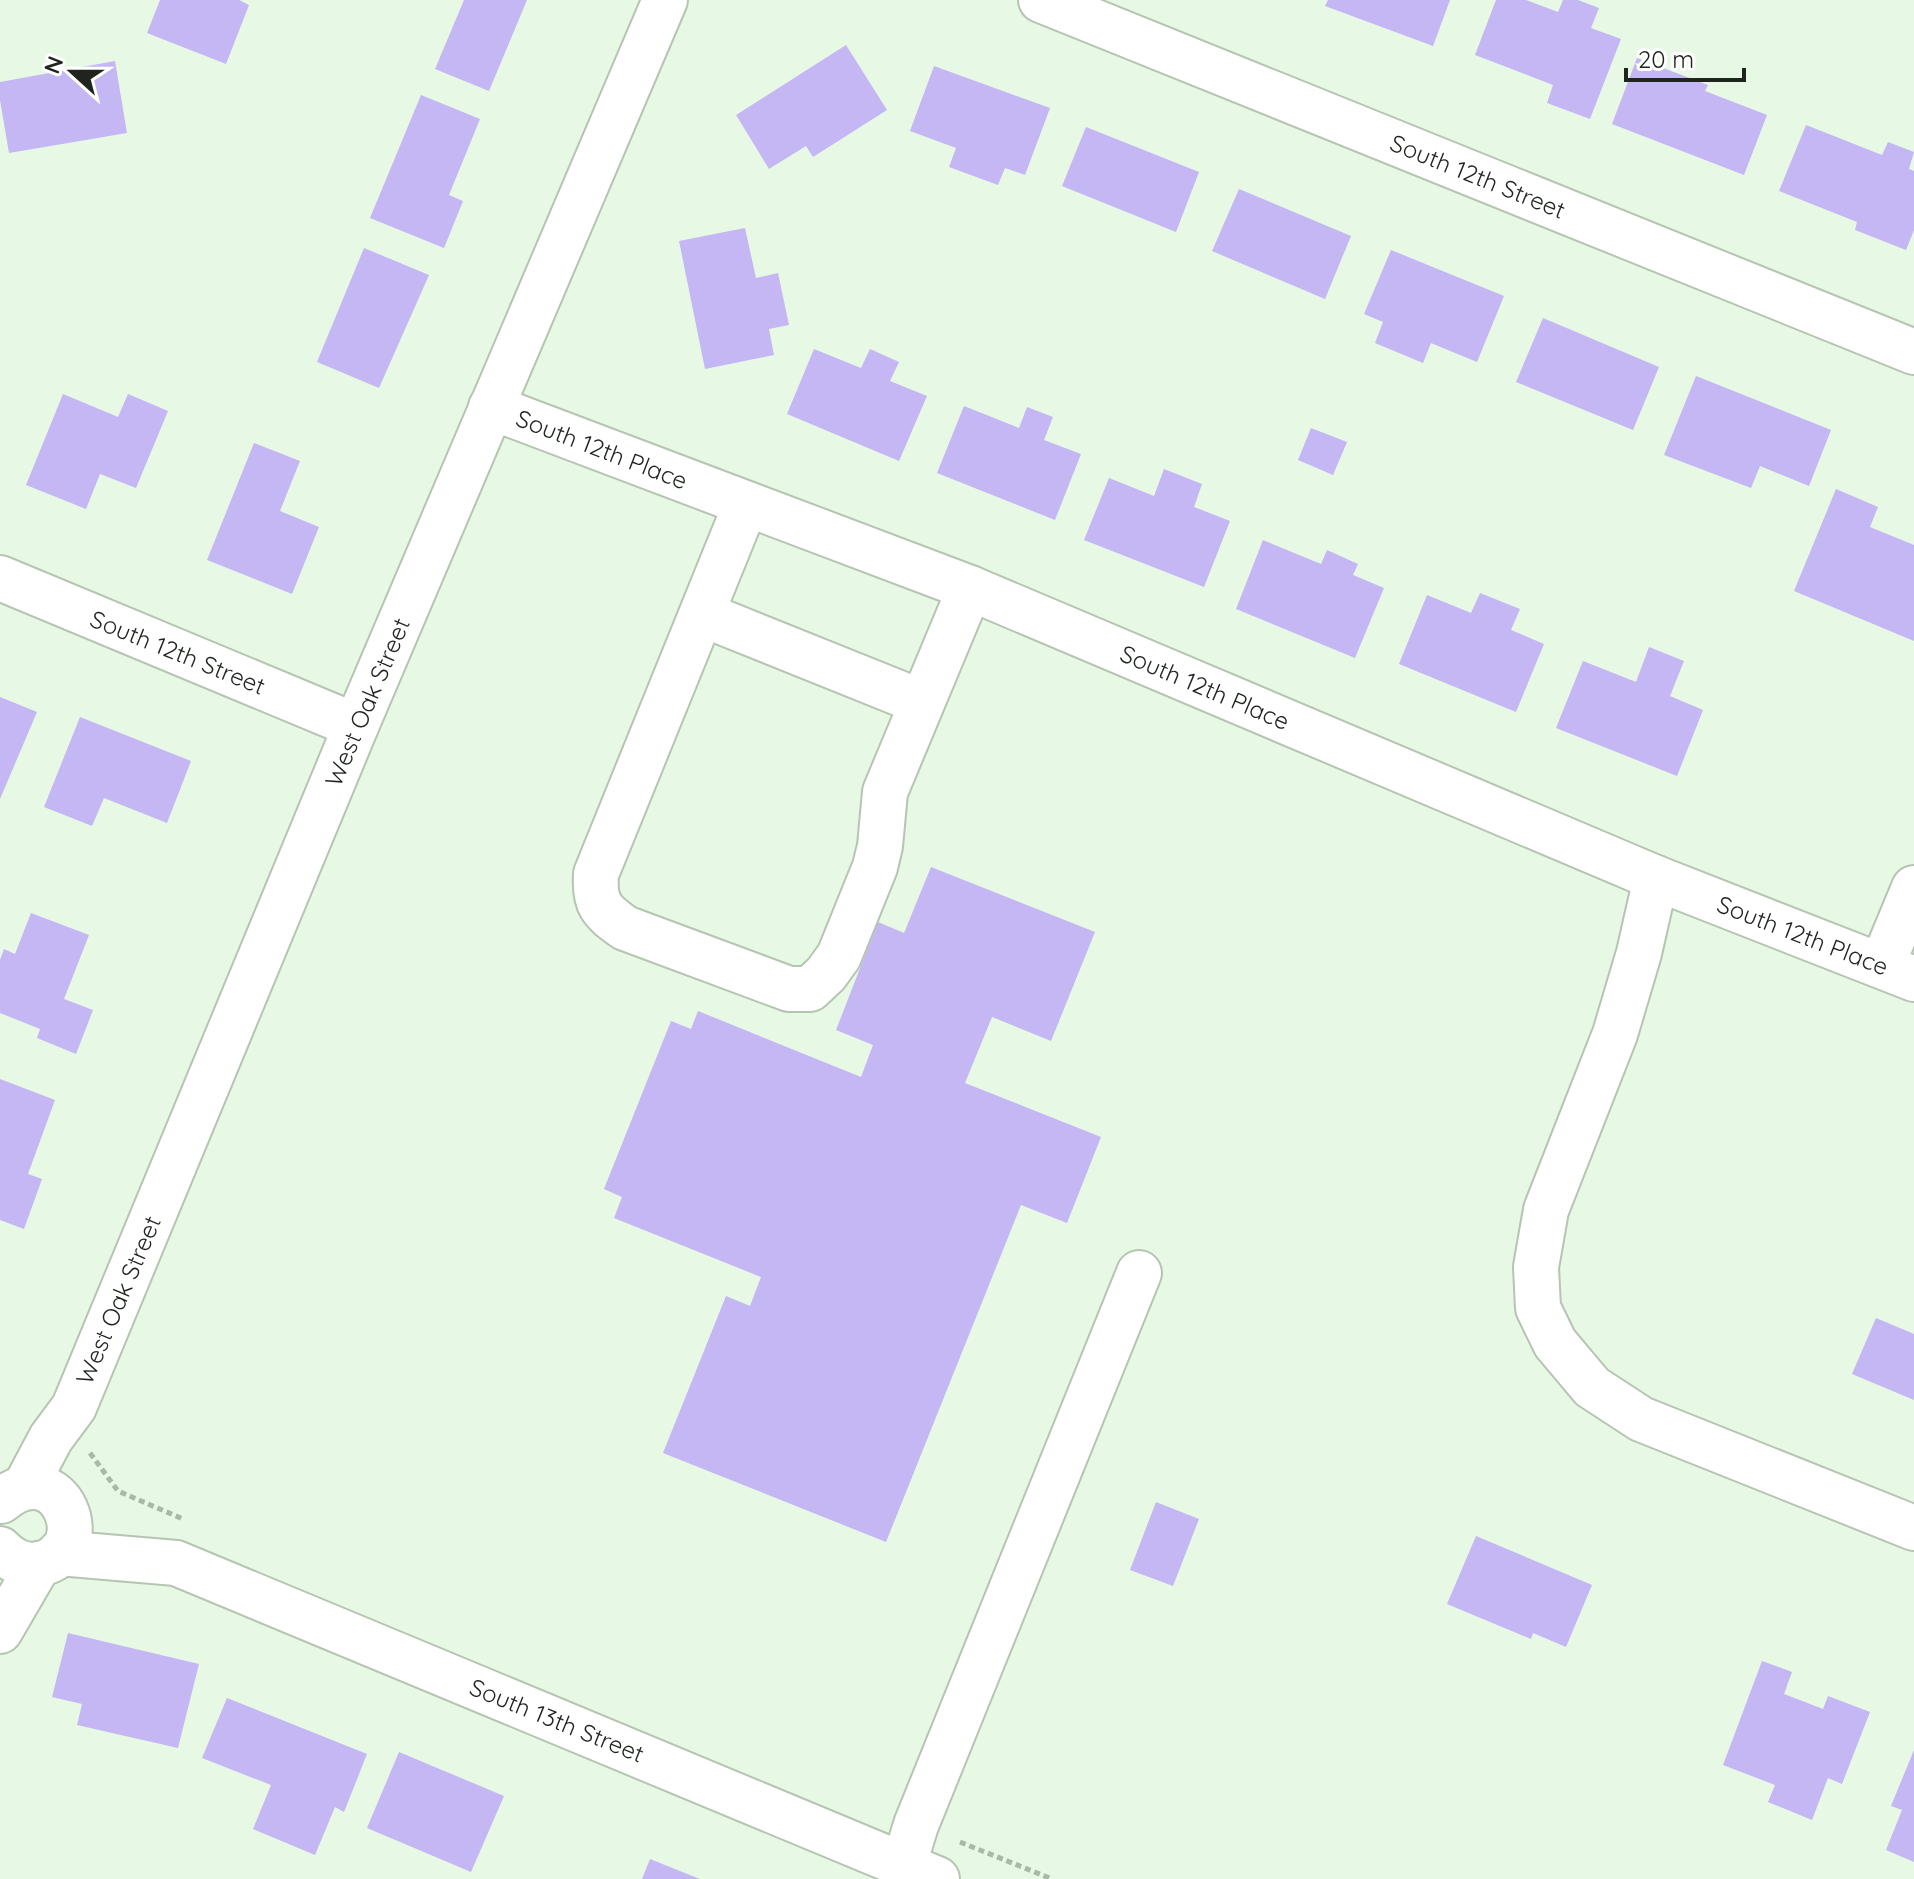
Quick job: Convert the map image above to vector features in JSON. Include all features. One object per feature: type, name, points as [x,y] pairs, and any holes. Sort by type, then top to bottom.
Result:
[{"type":"street","name":"West Oak Street","points":[[0,1631],[51,1438],[74,1407],[356,726],[665,0]]},
{"type":"street","name":"South 12th Street","points":[[1041,0],[1914,352]]},
{"type":"street","name":"South 12th Place","points":[[491,407],[970,588],[1656,878],[1898,972]]},
{"type":"street","points":[[746,504],[596,874],[595,895],[606,914],[625,928],[789,989],[810,989],[826,974],[839,956],[875,867],[885,792],[970,588]]},
{"type":"street","name":"South 12th Street","points":[[0,578],[356,726]]},
{"type":"street","points":[[702,614],[921,702]]},
{"type":"street","points":[[1656,878],[1639,953],[1615,1034],[1546,1210],[1536,1267],[1538,1308],[1555,1343],[1592,1387],[1641,1419],[1914,1528]]},
{"type":"street","points":[[1898,972],[1914,888]]},
{"type":"street","points":[[921,1871],[922,1811],[1139,1273]]},
{"type":"street","name":"South 13th Street","points":[[28,1530],[176,1563],[921,1871]]},
{"type":"building","points":[[160,0],[239,0],[249,5],[226,64],[147,33]]},
{"type":"building","points":[[464,0],[527,0],[489,91],[435,69]]},
{"type":"building","points":[[1328,0],[1450,0],[1433,46],[1325,6]]},
{"type":"building","points":[[1496,0],[1526,0],[1558,12],[1563,0],[1578,0],[1599,8],[1591,28],[1621,39],[1590,119],[1547,103],[1553,85],[1475,55]]},
{"type":"building","points":[[846,45],[887,110],[813,157],[806,146],[769,169],[736,115]]},
{"type":"building","points":[[1637,58],[1708,85],[1705,91],[1767,115],[1744,175],[1612,124]]},
{"type":"building","points":[[115,61],[127,133],[9,153],[0,82]]},
{"type":"building","points":[[934,66],[1050,108],[1025,175],[1005,168],[998,185],[949,167],[956,148],[910,131]]},
{"type":"building","points":[[421,95],[480,119],[449,195],[463,201],[444,248],[370,218]]},
{"type":"building","points":[[1806,125],[1882,155],[1888,142],[1914,152],[1909,169],[1914,171],[1914,230],[1906,250],[1855,230],[1857,222],[1779,191]]},
{"type":"building","points":[[1086,127],[1199,172],[1176,232],[1062,186]]},
{"type":"building","points":[[1239,189],[1351,236],[1325,299],[1212,251]]},
{"type":"building","points":[[745,228],[756,278],[778,273],[789,325],[769,329],[774,355],[705,369],[679,241]]},
{"type":"building","points":[[364,248],[429,275],[379,388],[317,362]]},
{"type":"building","points":[[1391,250],[1504,296],[1477,362],[1431,343],[1423,363],[1375,343],[1383,322],[1364,314]]},
{"type":"building","points":[[1543,318],[1659,367],[1633,430],[1516,382]]},
{"type":"building","points":[[814,349],[861,368],[870,349],[899,362],[890,381],[927,396],[899,461],[787,414]]},
{"type":"building","points":[[1696,376],[1831,430],[1809,486],[1760,466],[1751,488],[1664,455]]},
{"type":"building","points":[[63,394],[118,417],[128,394],[168,411],[136,488],[100,474],[86,509],[26,485]]},
{"type":"building","points":[[964,406],[1019,428],[1027,407],[1053,417],[1044,440],[1081,454],[1055,520],[937,473]]},
{"type":"building","points":[[1311,428],[1347,442],[1333,475],[1298,460]]},
{"type":"building","points":[[254,443],[300,461],[280,511],[319,527],[292,594],[207,560]]},
{"type":"building","points":[[1164,469],[1202,484],[1194,507],[1230,521],[1204,587],[1084,540],[1109,478],[1154,496]]},
{"type":"building","points":[[1836,489],[1878,507],[1870,527],[1914,545],[1914,641],[1794,591]]},
{"type":"building","points":[[1263,540],[1321,564],[1327,550],[1358,564],[1353,575],[1384,588],[1355,658],[1236,609]]},
{"type":"building","points":[[1480,593],[1520,609],[1511,630],[1544,644],[1516,712],[1399,664],[1427,595],[1471,613]]},
{"type":"building","points":[[1649,647],[1684,661],[1670,696],[1703,710],[1677,776],[1556,728],[1583,661],[1636,682]]},
{"type":"building","points":[[0,697],[37,712],[0,799]]},
{"type":"building","points":[[80,717],[191,761],[167,823],[104,798],[92,826],[44,807]]},
{"type":"building","points":[[931,867],[1095,932],[1051,1041],[992,1017],[965,1083],[1101,1137],[1067,1223],[1021,1205],[886,1542],[663,1453],[726,1296],[750,1306],[761,1277],[614,1218],[622,1197],[604,1189],[671,1021],[691,1029],[698,1011],[861,1077],[873,1045],[836,1030],[878,922],[904,933]]},
{"type":"building","points":[[31,913],[89,935],[64,999],[93,1010],[76,1054],[37,1038],[40,1029],[0,1013],[0,960],[4,949],[15,954]]},
{"type":"building","points":[[0,1079],[55,1100],[28,1174],[42,1179],[24,1229],[0,1220]]},
{"type":"building","points":[[1876,1318],[1914,1334],[1914,1400],[1852,1374]]},
{"type":"building","points":[[1156,1502],[1199,1519],[1173,1586],[1130,1570]]},
{"type":"building","points":[[1476,1536],[1592,1585],[1566,1647],[1533,1633],[1531,1639],[1447,1604]]},
{"type":"building","points":[[68,1633],[199,1664],[178,1748],[77,1725],[82,1704],[52,1697]]},
{"type":"building","points":[[1762,1661],[1792,1672],[1784,1694],[1823,1709],[1828,1696],[1870,1712],[1842,1784],[1828,1778],[1812,1820],[1768,1802],[1775,1785],[1723,1765]]},
{"type":"building","points":[[227,1698],[367,1754],[344,1812],[335,1807],[315,1855],[253,1829],[271,1785],[202,1758]]},
{"type":"building","points":[[1914,1750],[1914,1862],[1886,1850],[1902,1810],[1891,1806]]},
{"type":"building","points":[[399,1752],[504,1796],[471,1872],[367,1828]]},
{"type":"building","points":[[650,1859],[700,1879],[642,1879]]}]
